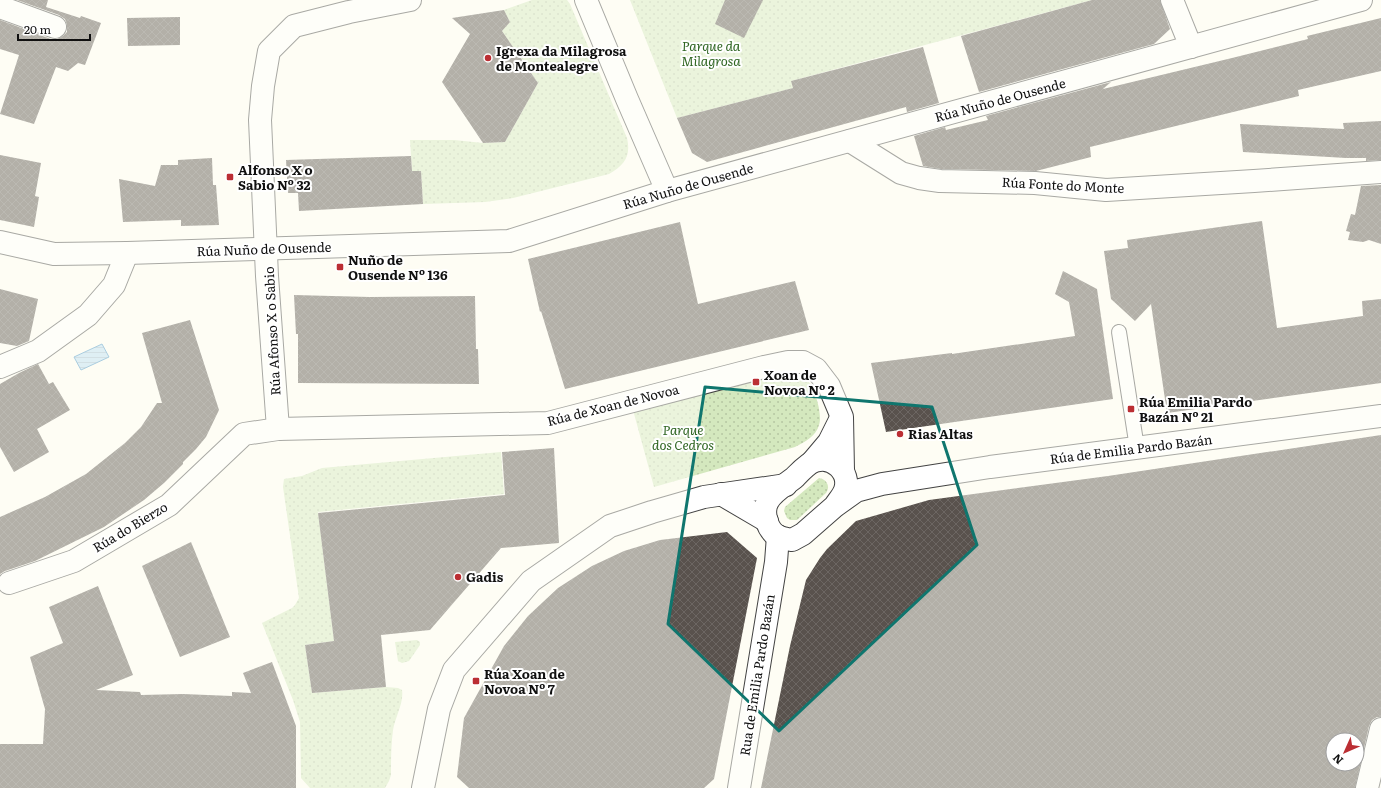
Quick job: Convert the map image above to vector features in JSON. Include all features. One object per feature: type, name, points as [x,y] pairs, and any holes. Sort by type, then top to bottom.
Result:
[{"type":"street","name":"Rúa Afonso X o Sabio","points":[[278,429],[267,276],[267,249],[260,120],[263,86],[269,51],[294,26],[349,12],[410,0]]},
{"type":"street","points":[[586,0],[667,191]]},
{"type":"street","points":[[1172,0],[1191,47]]},
{"type":"street","name":"Rúa Nuño de Ousende","points":[[0,242],[54,254],[509,241],[667,191],[1361,0]]},
{"type":"street","points":[[0,7],[55,27]]},
{"type":"street","name":"Rúa Fonte do Monte","points":[[850,141],[901,173],[919,178],[940,181],[1035,183],[1106,190],[1381,172]]},
{"type":"street","points":[[0,367],[38,351],[88,315],[114,285],[127,253]]},
{"type":"street","name":"Rúa de Xoan de Novoa","points":[[278,429],[548,423],[788,362],[803,362],[816,369],[829,386],[842,417],[845,475]]},
{"type":"street","name":"Rúa de Emilia Pardo Bazán","points":[[779,532],[802,534],[835,506],[856,491],[882,484],[990,467],[1381,416]]},
{"type":"street","points":[[779,532],[765,513],[766,504],[774,495],[814,461],[829,442],[842,417]]},
{"type":"street","name":"Rúa do Bierzo","points":[[9,583],[74,561],[169,504],[244,434],[278,429]]},
{"type":"street","name":"Rúa de Emilia Pardo Bazán","points":[[814,461],[825,459],[832,462],[845,475],[882,484]]},
{"type":"street","name":"Rúa de Emilia Pardo Bazán","points":[[835,506],[845,490],[845,475]]},
{"type":"street","points":[[423,788],[439,709],[454,670],[532,581],[610,526],[704,497],[786,485]]},
{"type":"street","points":[[721,494],[779,532]]},
{"type":"street","name":"Rua de Emilia Pardo Bazán","points":[[739,788],[776,562],[779,532]]},
{"type":"street","points":[[1367,788],[1381,729]]},
{"type":"lane","points":[[1119,332],[1137,448]]},
{"type":"highlighted area","points":[[705,387],[932,407],[977,545],[779,731],[668,624]]},
{"type":"green space","points":[[532,0],[567,0],[570,4],[627,138],[628,150],[626,159],[615,171],[609,174],[513,198],[485,202],[423,204],[421,171],[412,171],[410,140],[454,140],[483,143],[505,142],[538,83],[502,31],[510,22],[504,10]]},
{"type":"green space","name":"Parque da Milagrosa","points":[[630,0],[1092,0],[791,81],[793,88],[677,118]]},
{"type":"green space","name":"Parque dos Cedros","points":[[785,373],[796,374],[804,377],[809,382],[815,393],[819,407],[820,420],[818,429],[810,438],[795,447],[654,487],[633,410]]},
{"type":"green space","points":[[501,452],[504,494],[318,512],[334,641],[305,645],[312,693],[386,687],[398,688],[402,690],[402,695],[401,705],[393,730],[391,747],[391,775],[385,788],[310,788],[301,778],[300,722],[293,700],[262,623],[292,608],[299,598],[283,487],[284,479],[302,476],[322,468]]},
{"type":"green space","points":[[819,478],[824,480],[828,485],[826,493],[797,520],[790,520],[787,518],[784,511],[785,507]]},
{"type":"green space","points":[[417,640],[420,642],[420,645],[409,661],[402,663],[398,661],[395,642]]},
{"type":"water","points":[[102,344],[109,357],[81,370],[74,357]]},
{"type":"building","points":[[17,0],[48,0],[46,7],[101,23],[85,65],[78,63],[68,71],[56,67],[34,124],[0,114],[19,55],[0,49],[0,20],[51,39],[57,39],[63,36],[67,32],[67,25],[65,19],[59,15]]},
{"type":"building","points":[[725,0],[763,0],[744,38],[715,24]]},
{"type":"building","points":[[1092,0],[1160,0],[1170,29],[1154,44],[979,92],[961,36]]},
{"type":"building","name":"Igrexa da Milagrosa de Montealegre","points":[[504,10],[510,22],[502,31],[538,83],[505,142],[483,143],[442,82],[470,34],[452,18]]},
{"type":"building","points":[[180,17],[180,45],[128,46],[127,18]]},
{"type":"building","points":[[1381,18],[1381,71],[1298,90],[1299,96],[1090,147],[1091,157],[1036,171],[941,169],[923,166],[914,136],[945,127],[946,130],[988,120],[986,116],[1111,82],[1103,89],[1308,39],[1307,36]]},
{"type":"building","points":[[923,47],[939,103],[907,112],[906,107],[707,162],[692,153],[677,118],[793,88],[791,81]]},
{"type":"building","points":[[1381,121],[1381,160],[1366,161],[1366,158],[1243,152],[1240,124],[1344,129],[1343,123]]},
{"type":"building","points":[[0,155],[41,163],[35,196],[39,197],[34,227],[0,220]]},
{"type":"building","points":[[411,156],[412,171],[421,171],[423,204],[299,211],[298,193],[288,193],[286,160]]},
{"type":"building","points":[[212,158],[213,185],[216,185],[219,225],[181,226],[181,220],[123,222],[119,179],[155,186],[161,165],[178,165],[178,160]]},
{"type":"building","points":[[1381,185],[1381,244],[1369,240],[1363,242],[1348,240],[1350,232],[1346,231],[1351,214],[1355,215],[1361,186]]},
{"type":"building","points":[[1262,221],[1277,328],[1363,316],[1362,301],[1381,299],[1381,383],[1167,413],[1151,304],[1135,321],[1111,299],[1104,251],[1128,248],[1127,240]]},
{"type":"building","points":[[680,222],[698,304],[795,281],[809,330],[565,389],[541,311],[540,312],[528,259]]},
{"type":"building","points":[[1063,271],[1097,289],[1113,399],[886,432],[871,363],[952,354],[1075,336],[1069,302],[1055,294]]},
{"type":"building","points":[[0,289],[38,299],[29,341],[17,346],[0,343]]},
{"type":"building","points":[[294,295],[370,297],[475,296],[476,349],[478,349],[479,384],[298,383],[298,334],[296,334]]},
{"type":"building","points":[[190,320],[219,410],[206,437],[183,462],[183,464],[164,483],[144,500],[104,527],[35,561],[0,574],[0,517],[45,497],[86,474],[125,443],[141,427],[157,403],[162,403],[142,333]]},
{"type":"building","points":[[38,364],[49,384],[53,382],[70,410],[37,429],[49,452],[14,472],[0,447],[0,384]]},
{"type":"building","points":[[1381,435],[1381,717],[1377,717],[1372,720],[1365,744],[1365,732],[1325,732],[1325,772],[1359,772],[1355,788],[761,788],[790,646],[806,580],[827,549],[856,521],[929,500],[1108,476]]},
{"type":"building","points":[[554,448],[559,543],[501,548],[430,630],[381,635],[386,687],[312,693],[305,645],[334,641],[318,513],[505,495],[502,452]]},
{"type":"building","points":[[727,532],[757,558],[714,779],[704,788],[469,788],[457,777],[464,718],[504,646],[528,616],[558,588],[592,566],[624,551],[660,540]]},
{"type":"building","points":[[191,542],[230,637],[180,657],[142,566]]},
{"type":"building","points":[[98,586],[133,675],[96,690],[140,692],[141,695],[183,694],[232,696],[232,692],[251,693],[243,673],[272,662],[296,726],[296,788],[0,788],[0,744],[43,744],[45,709],[30,657],[63,643],[49,607]]},
{"type":"place","name":"Igrexa da Milagrosa de Montealegre","points":[[488,58]]},
{"type":"place","name":"Alfonso X o Sabio Nº 32","points":[[230,177]]},
{"type":"place","name":"Nuño de Ousende Nº 136","points":[[340,267]]},
{"type":"place","name":"Xoan de Novoa Nº 2","points":[[756,382]]},
{"type":"place","name":"Rúa Emilia Pardo Bazán Nº 21","points":[[1131,409]]},
{"type":"place","name":"Rias Altas","points":[[900,434]]},
{"type":"place","name":"Gadis","points":[[458,577]]},
{"type":"place","name":"Rúa Xoan de Novoa Nº 7","points":[[476,681]]}]
